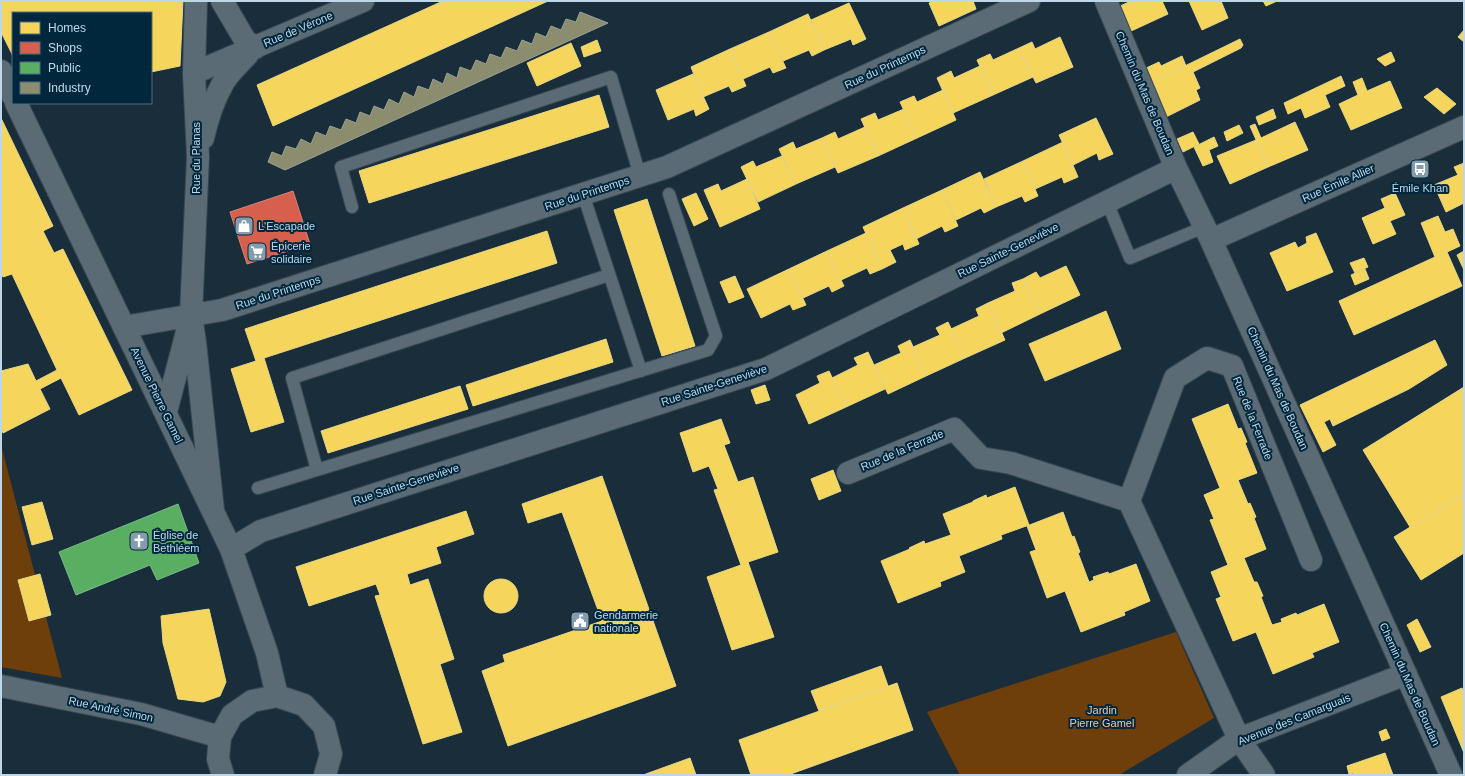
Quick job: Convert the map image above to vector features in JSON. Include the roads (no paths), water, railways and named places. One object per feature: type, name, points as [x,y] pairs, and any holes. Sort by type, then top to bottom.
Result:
[{"type":"street","name":"Rue du Planas","points":[[196,1],[194,73],[198,157],[191,315],[214,513]]},
{"type":"street","points":[[222,1],[245,40],[255,48]]},
{"type":"street","name":"Rue de Vérone","points":[[194,73],[363,1]]},
{"type":"street","name":"Rue du Printemps","points":[[124,327],[222,310],[667,167],[1029,1]]},
{"type":"street","name":"Chemin du Mas de Boudan","points":[[1106,1],[1176,168],[1208,233],[1451,775]]},
{"type":"street","name":"Rue de Vérone","points":[[198,157],[207,119],[222,84],[233,70],[255,48]]},
{"type":"street","points":[[1,71],[12,94]]},
{"type":"street","name":"Avenue Pierre Gamel","points":[[16,104],[231,548],[267,653],[277,696]]},
{"type":"street","name":"Rue Émile Allier","points":[[1208,233],[1464,127]]},
{"type":"street","name":"Rue Sainte-Geneviève","points":[[231,548],[261,531],[766,369],[1176,168]]},
{"type":"street","name":"Rue du Planas","points":[[166,412],[191,315]]},
{"type":"street","name":"Rue de la Ferrade","points":[[848,473],[954,428],[981,458],[1011,463],[1129,501],[1175,378],[1207,358],[1232,366],[1312,560]]},
{"type":"street","points":[[1129,501],[1239,739],[1264,775]]},
{"type":"street","name":"Avenue des Camarguais","points":[[1188,775],[1239,739],[1406,674]]},
{"type":"street","name":"Rue André Simon","points":[[1,686],[141,714],[220,737]]},
{"type":"street","points":[[223,775],[218,759],[220,737],[232,716],[252,701],[277,696],[304,705],[324,726],[331,754],[325,775]]},
{"type":"lane","points":[[352,207],[341,167],[611,77],[640,176]]},
{"type":"lane","points":[[583,194],[641,371]]},
{"type":"lane","points":[[258,488],[708,350],[716,336],[669,194]]},
{"type":"lane","points":[[1107,202],[1130,258],[1208,233]]},
{"type":"lane","points":[[317,470],[292,378],[609,275]]},
{"type":"place","name":"Émile Khan","points":[[1420,169]]},
{"type":"place","name":"L'Escapade","points":[[244,226]]},
{"type":"place","name":"Épicerie solidaire","points":[[257,252]]},
{"type":"place","name":"Église de Bethléem","points":[[139,541]]},
{"type":"place","name":"Gendarmerie nationale","points":[[580,621]]},
{"type":"park label","name":"Jardin Pierre Gamel","points":[[1102,716]]}]
